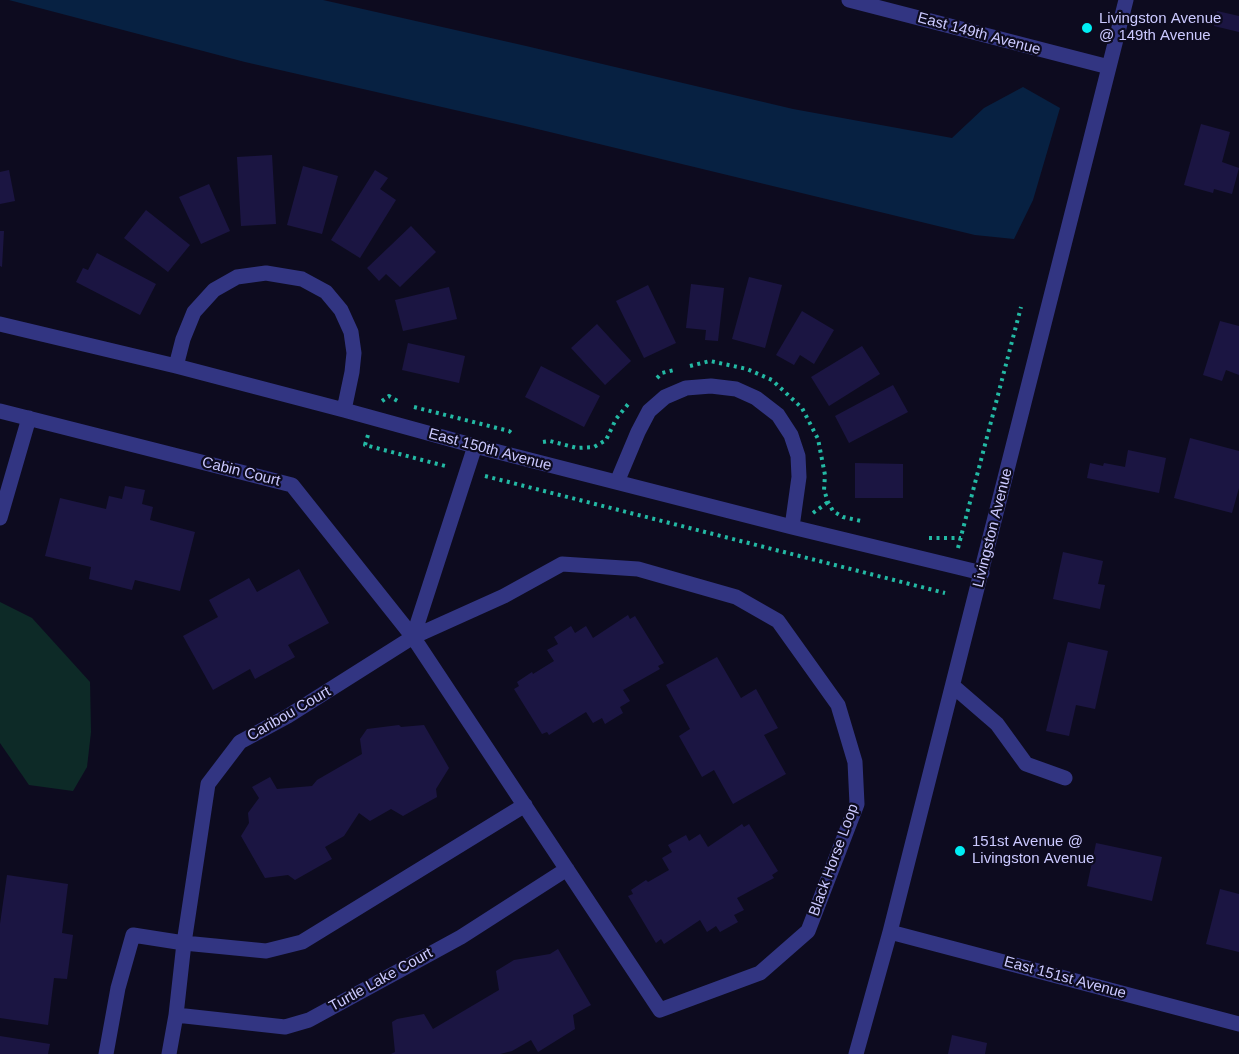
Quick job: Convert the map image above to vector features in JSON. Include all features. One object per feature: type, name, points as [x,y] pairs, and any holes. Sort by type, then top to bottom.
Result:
[{"type":"street","name":"East 149th Avenue","points":[[849,0],[1109,67]]},
{"type":"street","name":"Livingston Avenue","points":[[856,1054],[890,932],[982,573],[1126,0]]},
{"type":"street","points":[[176,366],[183,339],[194,312],[214,290],[237,277],[266,273],[303,279],[326,292],[341,310],[351,332],[354,353],[344,410]]},
{"type":"street","name":"East 150th Avenue","points":[[0,324],[176,366],[617,483],[982,573]]},
{"type":"street","points":[[617,483],[649,411],[665,398],[686,388],[711,386],[736,389],[756,398],[778,415],[791,435],[798,456],[799,477],[792,527]]},
{"type":"street","name":"Cabin Court","points":[[0,411],[292,485],[413,637]]},
{"type":"street","points":[[0,518],[29,418]]},
{"type":"street","points":[[413,637],[475,446]]},
{"type":"street","name":"Black Horse Loop","points":[[561,564],[638,569],[736,597],[778,621],[838,705],[855,762],[857,804],[808,931],[760,974],[660,1010],[525,805],[413,637],[504,596],[561,564]]},
{"type":"street","name":"Caribou Court","points":[[169,1054],[208,784],[240,742],[288,716],[413,637]]},
{"type":"street","points":[[953,686],[997,724],[1026,764],[1065,778]]},
{"type":"street","points":[[106,1054],[118,988],[133,934],[184,943],[266,951],[302,942],[525,805]]},
{"type":"street","name":"Turtle Lake Court","points":[[176,1015],[285,1027],[309,1020],[461,936],[567,869]]},
{"type":"street","name":"East 151st Avenue","points":[[890,932],[1239,1023]]},
{"type":"path","points":[[953,566],[1021,307]]},
{"type":"path","points":[[655,379],[662,373],[710,361],[747,369],[772,380],[802,408],[818,439],[825,475],[824,490],[833,511],[843,517],[865,522]]},
{"type":"path","points":[[518,438],[509,431],[398,403],[389,396],[377,406],[365,445],[945,593]]},
{"type":"path","points":[[534,444],[550,441],[577,448],[594,447],[606,440],[616,419],[634,397]]},
{"type":"path","points":[[919,536],[961,538]]},
{"type":"green space","points":[[0,602],[32,618],[90,682],[91,732],[87,767],[73,791],[29,785],[0,743]]},
{"type":"water","points":[[9,0],[323,0],[793,109],[952,138],[984,108],[1023,87],[1060,108],[1033,200],[1014,239],[975,235],[525,126],[245,62]]},
{"type":"building","points":[[1217,11],[1239,16],[1239,32],[1214,26]]},
{"type":"building","points":[[1201,124],[1230,132],[1222,162],[1239,168],[1232,194],[1214,189],[1213,193],[1184,185]]},
{"type":"building","points":[[272,155],[276,224],[241,226],[237,157]]},
{"type":"building","points":[[303,166],[338,176],[322,234],[287,225]]},
{"type":"building","points":[[9,170],[15,201],[0,204],[0,172]]},
{"type":"building","points":[[375,170],[388,178],[380,189],[396,200],[360,258],[331,240]]},
{"type":"building","points":[[209,184],[230,231],[201,244],[179,197]]},
{"type":"building","points":[[146,210],[190,245],[168,272],[124,238]]},
{"type":"building","points":[[411,226],[436,252],[400,287],[386,274],[379,281],[367,268]]},
{"type":"building","points":[[0,231],[4,231],[2,267],[0,266]]},
{"type":"building","points":[[97,253],[156,284],[140,315],[76,282],[83,268],[88,270]]},
{"type":"building","points":[[749,277],[782,285],[765,348],[732,339]]},
{"type":"building","points":[[691,284],[724,288],[718,341],[705,340],[706,330],[686,328]]},
{"type":"building","points":[[648,285],[676,343],[644,358],[616,301]]},
{"type":"building","points":[[449,287],[457,319],[403,331],[395,300]]},
{"type":"building","points":[[802,311],[834,330],[814,364],[800,355],[794,365],[776,355]]},
{"type":"building","points":[[1220,321],[1239,326],[1239,375],[1226,370],[1222,381],[1203,375]]},
{"type":"building","points":[[597,324],[631,361],[605,385],[571,348]]},
{"type":"building","points":[[408,343],[465,356],[459,383],[402,370]]},
{"type":"building","points":[[862,346],[880,374],[829,406],[811,377]]},
{"type":"building","points":[[541,366],[600,396],[584,427],[525,397]]},
{"type":"building","points":[[893,385],[908,412],[849,443],[835,416]]},
{"type":"building","points":[[1190,438],[1239,451],[1239,488],[1232,513],[1174,498]]},
{"type":"building","points":[[1128,450],[1166,458],[1159,493],[1087,478],[1090,463],[1125,467]]},
{"type":"building","points":[[855,463],[903,464],[903,498],[855,498]]},
{"type":"building","points":[[125,486],[145,490],[142,504],[153,507],[150,520],[195,532],[180,591],[135,580],[132,590],[89,579],[91,567],[45,556],[60,498],[106,509],[109,496],[122,499]]},
{"type":"building","points":[[1063,552],[1103,561],[1098,584],[1105,585],[1100,609],[1053,599]]},
{"type":"building","points":[[299,569],[329,623],[288,645],[295,657],[255,679],[250,669],[213,690],[183,636],[218,617],[209,600],[249,578],[257,592]]},
{"type":"building","points":[[628,615],[630,619],[635,616],[664,663],[658,666],[660,669],[623,690],[630,701],[620,707],[623,713],[605,724],[602,718],[593,723],[586,712],[549,735],[547,732],[542,734],[514,689],[519,686],[517,682],[554,661],[547,650],[558,644],[554,637],[571,626],[575,633],[586,626],[593,638]]},
{"type":"building","points":[[1068,642],[1108,651],[1095,709],[1076,705],[1069,736],[1046,731]]},
{"type":"building","points":[[717,657],[741,698],[756,689],[778,728],[764,735],[786,774],[733,804],[714,770],[702,777],[679,736],[690,729],[666,685]]},
{"type":"building","points":[[399,725],[401,727],[424,725],[449,768],[436,789],[437,797],[403,816],[391,809],[370,821],[359,813],[344,836],[325,847],[332,859],[295,880],[288,875],[265,878],[241,836],[249,823],[248,813],[259,798],[252,787],[270,777],[277,789],[312,786],[317,780],[362,754],[360,739],[367,729]]},
{"type":"building","points":[[742,824],[744,827],[749,824],[778,871],[772,875],[774,878],[737,898],[744,910],[734,915],[738,922],[720,932],[716,926],[707,932],[700,920],[664,944],[661,939],[656,943],[628,896],[633,894],[631,890],[646,880],[648,882],[669,870],[662,858],[672,852],[668,845],[686,835],[689,841],[700,834],[708,847]]},
{"type":"building","points":[[1096,843],[1162,857],[1152,901],[1087,886]]},
{"type":"building","points":[[7,875],[68,884],[62,933],[73,935],[67,979],[54,978],[48,1025],[0,1018],[0,924]]},
{"type":"building","points":[[1220,889],[1239,894],[1239,952],[1206,944]]},
{"type":"building","points":[[558,949],[591,1005],[573,1015],[575,1029],[538,1052],[531,1040],[512,1051],[500,1054],[391,1054],[395,1052],[392,1022],[424,1014],[433,1029],[499,990],[496,971],[514,960],[550,954]]},
{"type":"building","points":[[952,1035],[987,1043],[985,1054],[948,1054]]},
{"type":"building","points":[[0,1036],[50,1044],[48,1054],[0,1054]]},
{"type":"place","name":"Livingston Avenue @ 149th Avenue","points":[[1087,28]]},
{"type":"place","name":"151st Avenue @ Livingston Avenue","points":[[960,851]]}]
